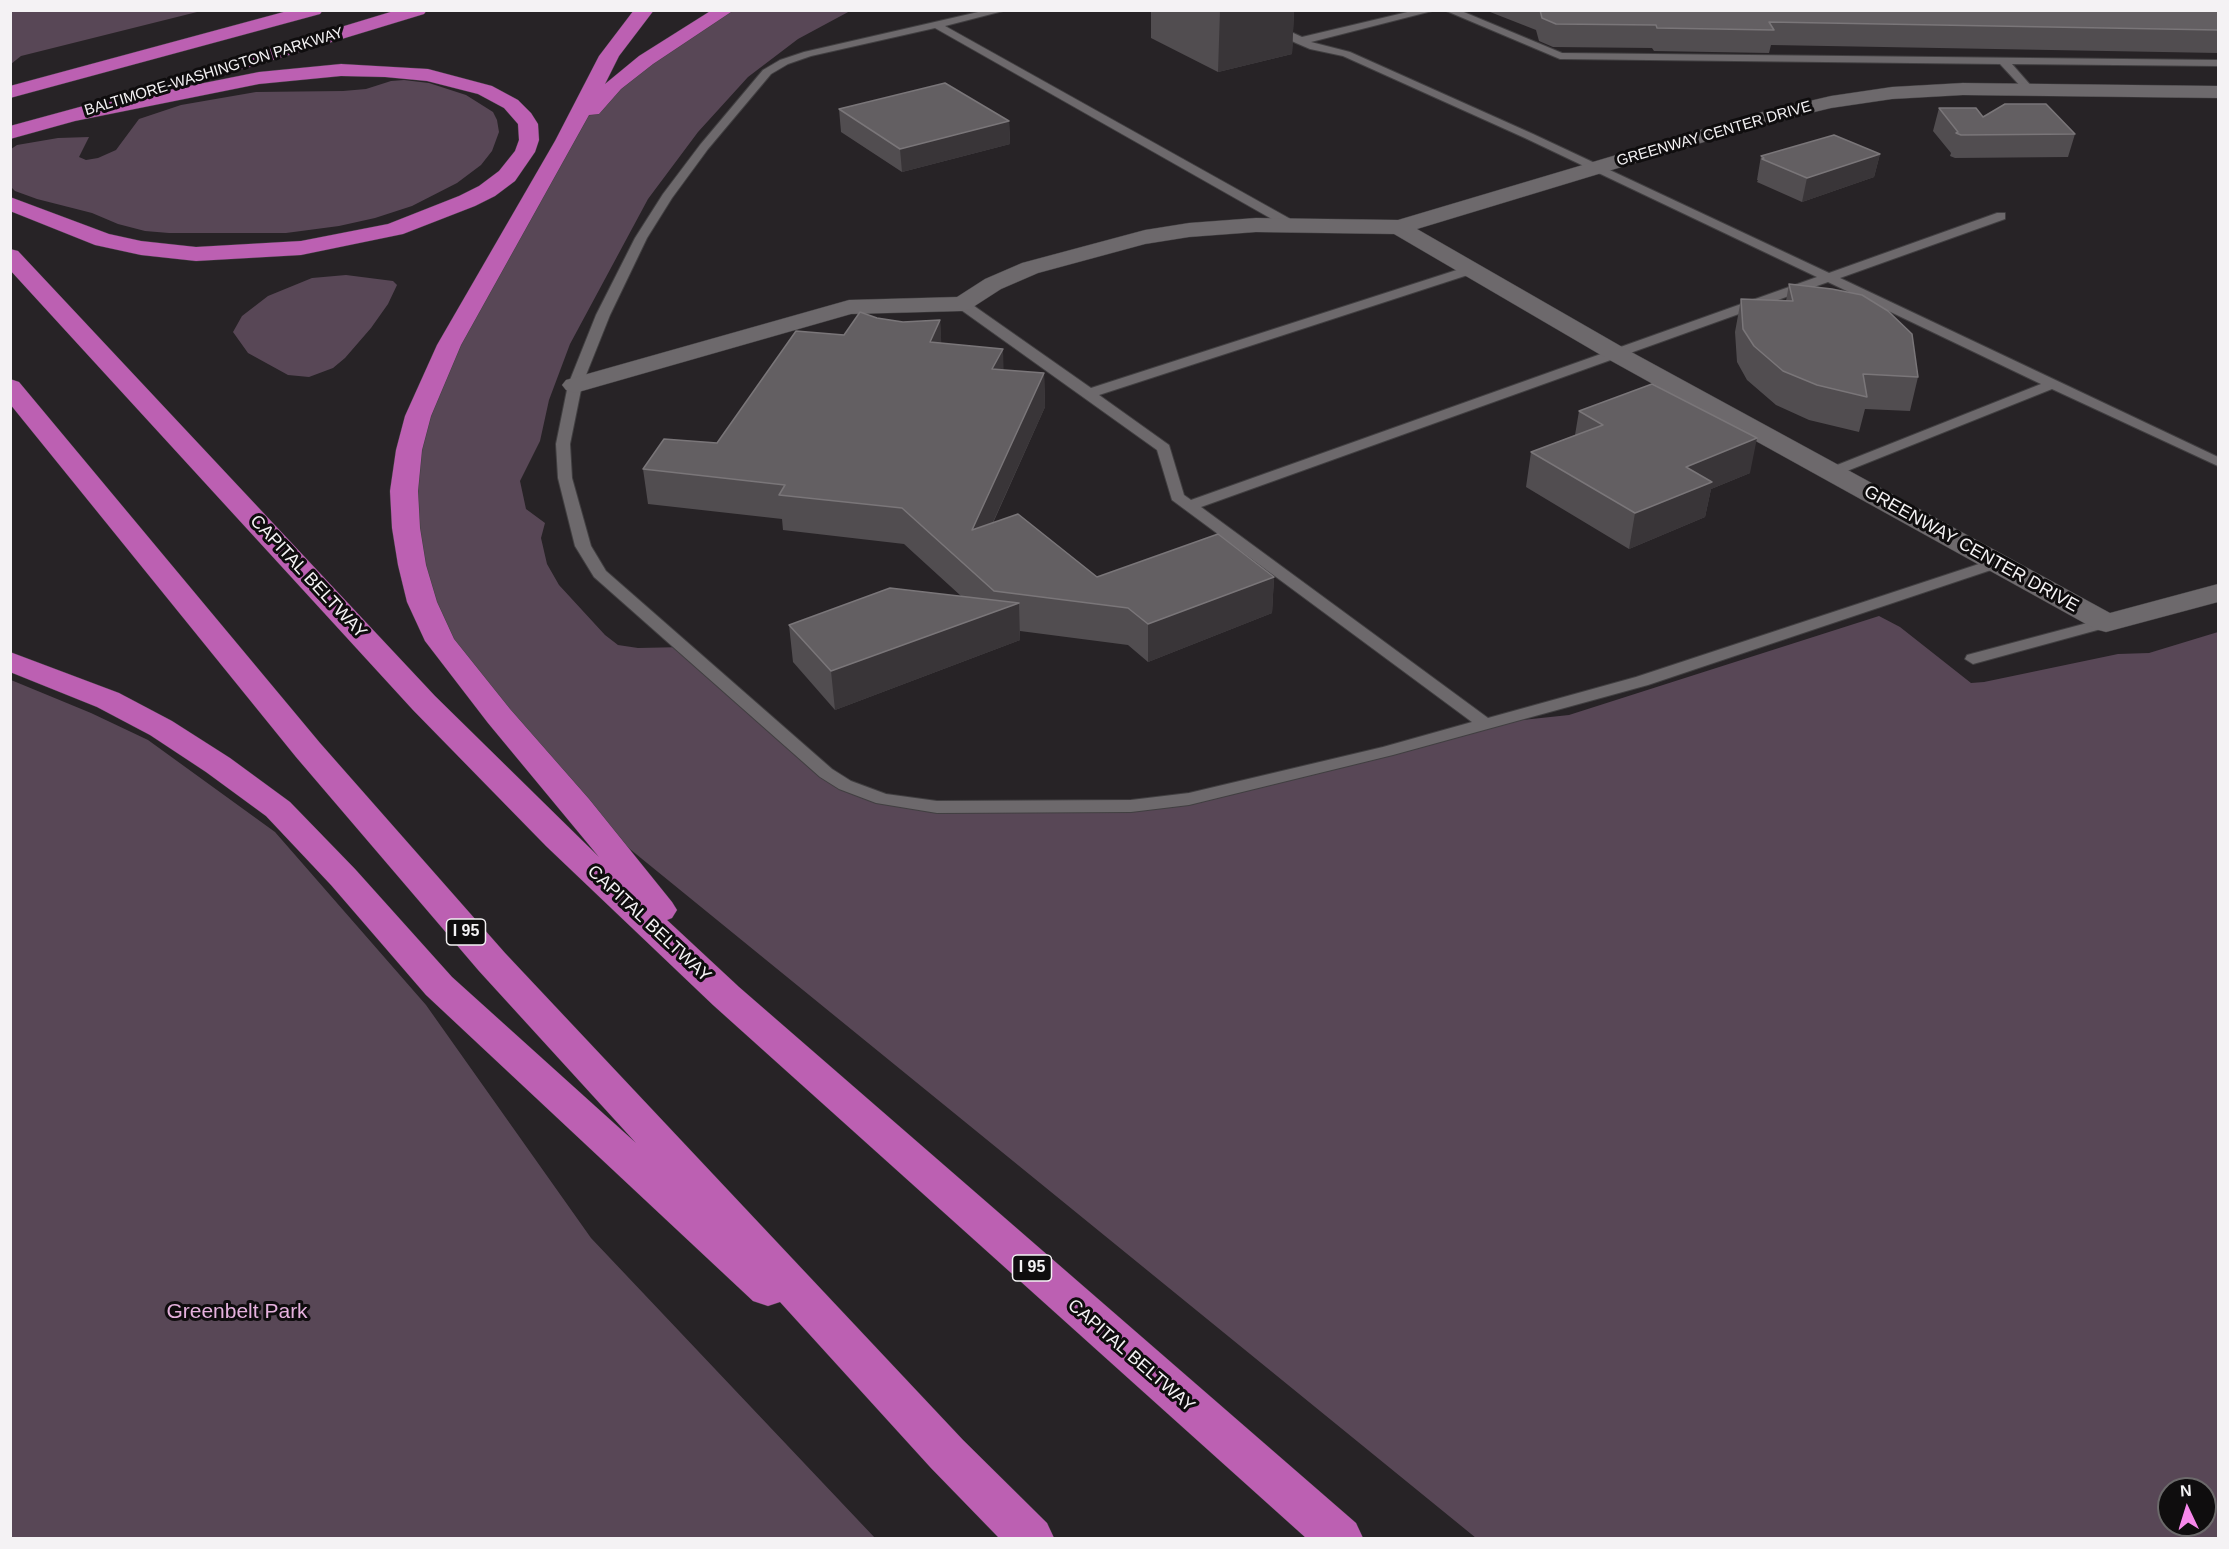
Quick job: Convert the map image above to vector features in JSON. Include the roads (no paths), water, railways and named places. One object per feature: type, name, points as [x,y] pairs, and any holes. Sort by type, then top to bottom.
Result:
[{"type":"highway","name":"BALTIMORE-WASHINGTON PARKWAY","points":[[17,90],[314,10]]},
{"type":"highway","name":"BALTIMORE-WASHINGTON PARKWAY","points":[[17,130],[76,115],[418,10]]},
{"type":"highway","points":[[645,10],[630,26],[609,56],[565,141],[449,345],[418,416],[409,450],[404,491],[406,528],[412,565],[422,602],[440,641],[499,716],[577,806],[726,996]]},
{"type":"highway","points":[[565,141],[614,85],[678,38],[724,10]]},
{"type":"highway","points":[[17,90],[182,34],[231,14]]},
{"type":"highway","points":[[10,203],[83,233],[141,248],[196,254],[301,248],[394,229],[447,211],[487,191],[507,176],[525,152],[529,140],[528,124],[521,113],[501,97],[485,90],[428,75],[385,71],[341,70],[259,78],[76,115]]},
{"type":"highway","name":"CAPITAL BELTWAY","points":[[10,256],[424,703],[558,838],[726,996],[1339,1539]]},
{"type":"highway","name":"I 95","points":[[10,387],[308,750],[485,953],[947,1454],[1030,1539]]},
{"type":"highway","points":[[10,661],[108,700],[161,728],[218,765],[278,809],[343,877],[439,986],[947,1454]]},
{"type":"street","name":"GREENWAY CENTER DRIVE","points":[[962,304],[978,292],[1003,279],[1057,259],[1145,237],[1189,230],[1290,224],[1399,226],[1754,120],[1830,102],[1930,90],[2028,88],[2218,92]]},
{"type":"street","name":"GREENWAY CENTER DRIVE","points":[[1399,226],[1470,270],[1615,353],[2106,623]]},
{"type":"street","points":[[575,385],[849,308],[875,305],[962,304]]},
{"type":"street","points":[[2106,623],[2218,593]]},
{"type":"lane","points":[[1002,10],[808,54],[784,62],[767,72],[704,147],[667,197],[641,238],[603,315],[575,385],[563,444],[565,477],[583,546],[600,574],[826,773],[863,792],[908,804],[937,807],[1131,806],[1165,803],[1212,794],[1642,681],[1997,563]]},
{"type":"lane","points":[[1234,10],[1314,47],[1346,54],[1598,168],[2218,462]]},
{"type":"lane","points":[[1300,41],[1431,10]]},
{"type":"lane","points":[[1449,10],[1560,56],[2218,63]]},
{"type":"lane","points":[[936,25],[1290,224]]},
{"type":"lane","points":[[2003,61],[2028,88]]},
{"type":"lane","points":[[1190,506],[2001,216]]},
{"type":"lane","points":[[1090,393],[1470,270]]},
{"type":"lane","points":[[962,304],[1090,393],[1164,448],[1177,497],[1485,724]]},
{"type":"lane","points":[[1832,472],[2055,383]]},
{"type":"lane","points":[[1973,659],[2106,623]]},
{"type":"park label","name":"Greenbelt Park","points":[[237,1312]]}]
